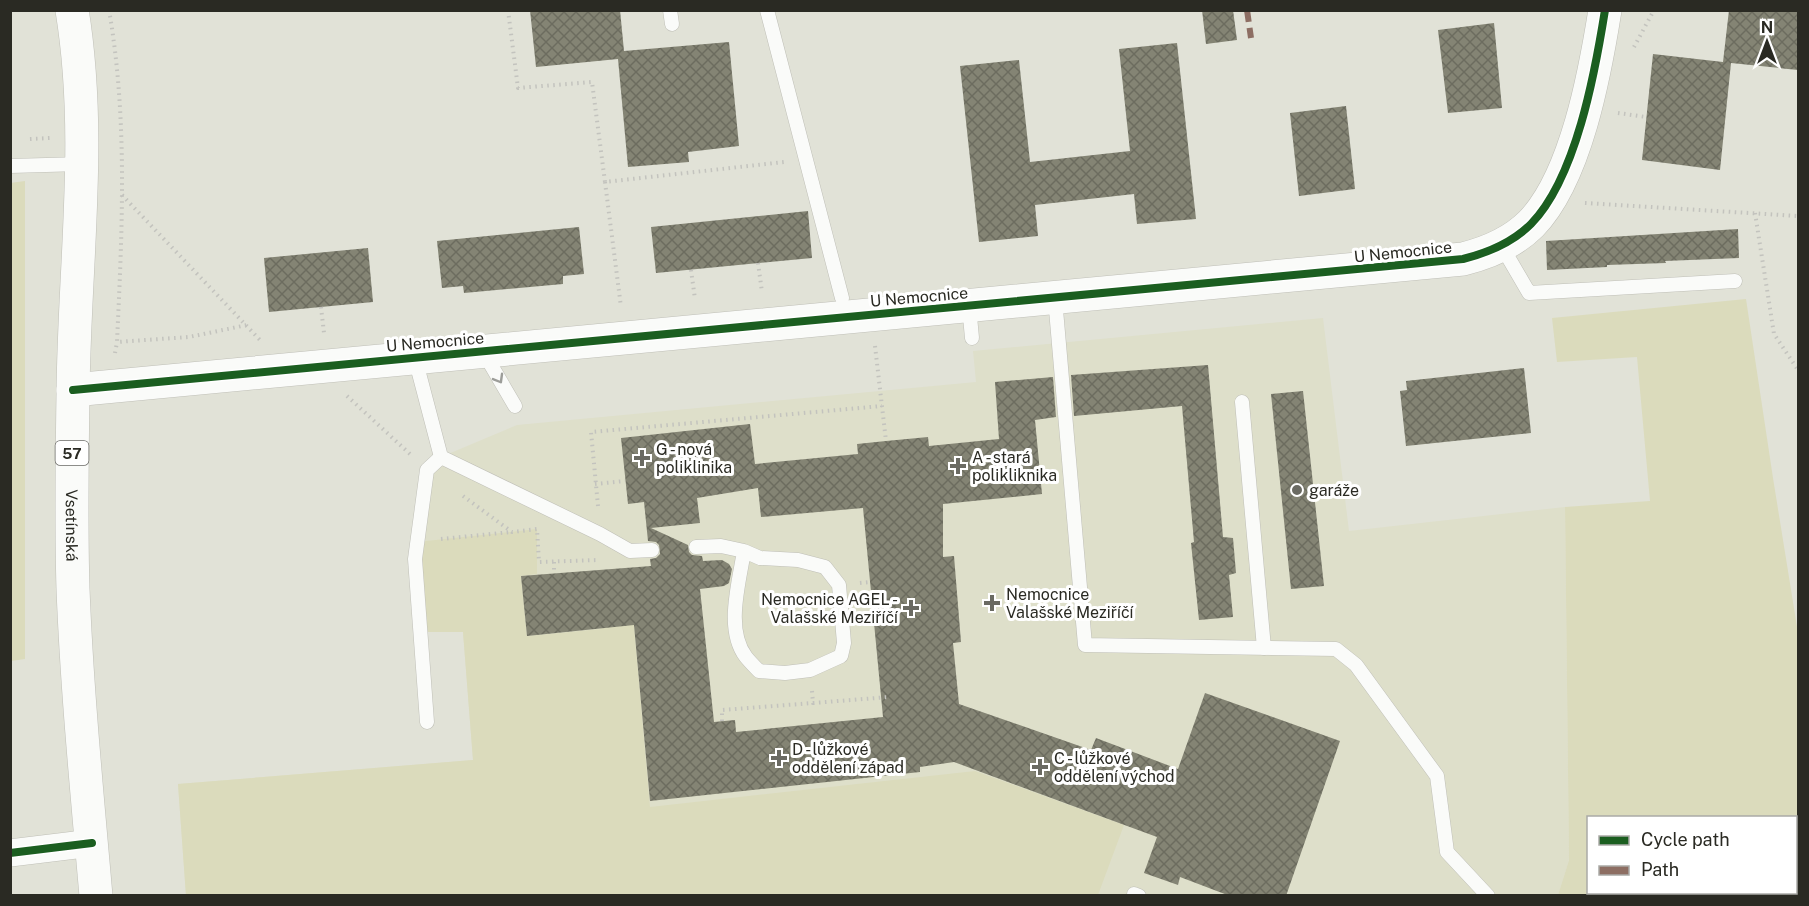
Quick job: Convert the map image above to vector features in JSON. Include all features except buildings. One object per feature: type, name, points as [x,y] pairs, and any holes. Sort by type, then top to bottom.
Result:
[{"type":"street","name":"Vsetínská","points":[[72,10],[81,99],[82,164],[73,390],[73,586],[96,896]]},
{"type":"street","name":"U Nemocnice","points":[[73,390],[308,359],[415,358],[870,315],[970,322],[1054,298],[1463,259],[1482,255],[1531,224],[1550,196],[1566,166],[1596,68],[1605,10]]},
{"type":"street","points":[[10,853],[92,843]]},
{"type":"lane","points":[[767,10],[842,298]]},
{"type":"lane","points":[[10,166],[82,164]]},
{"type":"lane","points":[[1501,245],[1529,293],[1735,281]]},
{"type":"lane","points":[[1054,298],[1085,645],[1336,649],[1356,665],[1437,776],[1447,852],[1488,896]]},
{"type":"lane","points":[[483,351],[515,406]]},
{"type":"lane","points":[[415,358],[441,457],[600,534],[630,551],[652,550]]},
{"type":"lane","points":[[1242,402],[1264,648]]},
{"type":"lane","points":[[427,722],[415,559],[427,470],[441,457]]},
{"type":"lane","points":[[696,547],[721,546],[744,551],[760,558],[798,560],[825,567],[839,585],[844,643],[842,656],[810,670],[785,673],[759,671],[745,656],[737,638],[735,606],[744,551]]},
{"type":"path","points":[[109,10],[114,40],[121,142],[121,266],[117,342],[189,337],[247,326]]},
{"type":"path","points":[[508,10],[518,88],[592,82],[621,308]]},
{"type":"path","points":[[605,183],[806,160]]},
{"type":"path","points":[[121,194],[247,326],[308,359],[427,470],[512,532]]},
{"type":"path","points":[[1755,213],[1774,334],[1798,369]]},
{"type":"path","points":[[758,263],[762,295]]},
{"type":"path","points":[[691,270],[695,302]]},
{"type":"path","points":[[308,359],[321,307]]},
{"type":"path","points":[[870,315],[886,441]]},
{"type":"path","points":[[600,534],[591,432],[882,406]]},
{"type":"path","points":[[596,484],[625,481]]},
{"type":"path","points":[[417,542],[537,529],[539,562],[614,559],[630,551]]},
{"type":"path","points":[[554,561],[554,573]]},
{"type":"path","points":[[810,670],[813,703]]},
{"type":"path","points":[[722,721],[722,710],[889,697]]},
{"type":"shaded area","points":[[25,181],[25,659],[11,661],[10,183]]},
{"type":"shaded area","points":[[1746,299],[1798,633],[1798,895],[1558,895],[1569,860],[1565,507],[1650,501],[1637,357],[1557,362],[1552,318]]},
{"type":"shaded area","name":"Nemocnice Valašské Meziříčí","points":[[1323,318],[1349,531],[1565,507],[1569,860],[1558,895],[186,895],[178,784],[473,760],[463,632],[420,632],[427,470],[441,457],[517,425],[976,382],[973,351]]},
{"type":"shaded area","points":[[537,529],[537,574],[521,576],[527,636],[600,629],[607,606],[632,603],[650,807],[975,771],[1124,825],[1098,895],[186,896],[178,784],[473,760],[463,632],[420,632],[417,542]]},
{"type":"marked path","points":[[1247,10],[1251,38]]},
{"type":"cycle path","points":[[73,390],[1463,259],[1481,254],[1516,236],[1531,224],[1547,204],[1572,153],[1581,123],[1596,64],[1605,10]]},
{"type":"cycle path","points":[[10,853],[92,843]]},
{"type":"place","name":"G - nová poliklinika","points":[[642,458]]},
{"type":"place","name":"A - stará polikliknika","points":[[958,466]]},
{"type":"place","name":"garáže","points":[[1297,490]]},
{"type":"place","name":"Nemocnice Valašské Meziříčí","points":[[992,603]]},
{"type":"place","name":"Nemocnice AGEL - Valašské Meziříčí","points":[[911,608]]},
{"type":"place","name":"D - lůžkové oddělení západ","points":[[779,758]]},
{"type":"place","name":"C - lůžkové oddělení východ","points":[[1040,767]]}]
